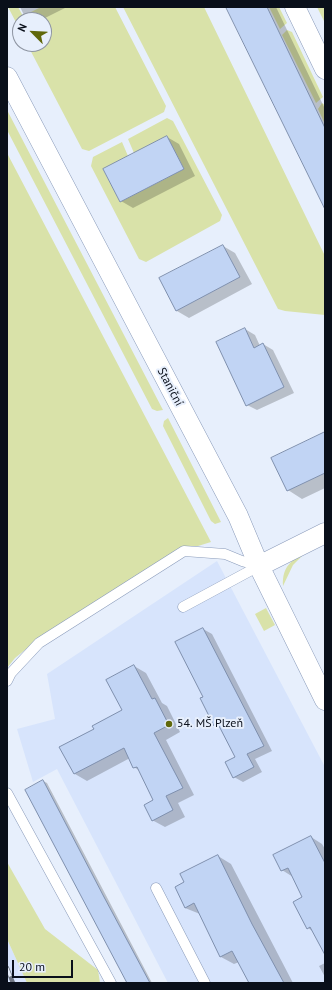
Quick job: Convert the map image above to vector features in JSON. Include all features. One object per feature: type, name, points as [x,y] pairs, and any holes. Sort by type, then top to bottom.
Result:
[{"type":"street","points":[[295,7],[325,69]]},
{"type":"street","name":"Staniční","points":[[7,77],[238,516],[259,566],[325,700]]},
{"type":"street","points":[[259,566],[325,533]]},
{"type":"lane","points":[[7,681],[11,673],[39,643],[184,551],[225,554],[259,566]]},
{"type":"lane","points":[[183,607],[259,566]]},
{"type":"lane","points":[[7,792],[111,983]]},
{"type":"lane","points":[[156,888],[205,983]]},
{"type":"shaded area","name":"54. MŠ Plzeň","points":[[217,561],[325,767],[325,983],[168,983],[57,769],[33,782],[17,729],[55,719],[47,674]]},
{"type":"shaded area","points":[[7,939],[27,983],[7,983]]},
{"type":"green space","points":[[8,7],[18,7],[21,12],[12,12],[12,15]]},
{"type":"green space","points":[[41,7],[115,7],[166,106],[164,112],[89,151],[82,149],[31,52],[52,52],[52,12],[31,12]]},
{"type":"green space","points":[[123,7],[204,7],[325,256],[325,315],[278,309]]},
{"type":"green space","points":[[269,7],[279,7],[287,23],[280,29]]},
{"type":"green space","points":[[317,7],[325,7],[325,23]]},
{"type":"green space","points":[[287,30],[292,32],[323,97],[316,103],[282,35]]},
{"type":"green space","points":[[322,103],[325,105],[325,124],[318,109]]},
{"type":"green space","points":[[7,110],[163,410],[157,411],[152,409],[7,130]]},
{"type":"green space","points":[[167,118],[173,121],[222,215],[220,221],[146,262],[139,259],[91,166],[93,157],[122,142],[128,156],[103,169],[120,202],[184,169],[167,136],[134,153],[128,139]]},
{"type":"green space","points":[[7,153],[211,542],[198,546],[187,546],[41,637],[15,658],[7,668]]},
{"type":"green space","points":[[168,418],[221,522],[215,524],[211,521],[163,426],[164,421]]},
{"type":"green space","points":[[307,551],[293,565],[283,586],[284,573],[289,564]]},
{"type":"green space","points":[[266,608],[275,625],[264,631],[255,614]]},
{"type":"green space","points":[[7,862],[45,929],[98,970],[100,983],[27,983],[7,939]]},
{"type":"building","points":[[226,7],[267,7],[325,128],[325,209]]},
{"type":"building","points":[[167,136],[184,169],[120,202],[103,169]]},
{"type":"building","points":[[223,245],[240,277],[176,311],[159,278]]},
{"type":"building","points":[[245,328],[254,348],[263,343],[284,387],[246,406],[216,342]]},
{"type":"building","points":[[325,432],[325,473],[287,491],[271,458]]},
{"type":"building","points":[[203,628],[264,746],[247,754],[254,767],[233,778],[225,762],[235,757],[218,724],[214,726],[200,698],[203,697],[175,642]]},
{"type":"building","points":[[134,665],[152,699],[155,698],[169,725],[154,733],[183,788],[166,796],[173,810],[152,821],[144,805],[153,800],[137,767],[133,768],[124,748],[74,774],[59,747],[94,729],[92,726],[122,710],[106,680]]},
{"type":"building","points":[[43,780],[150,983],[127,983],[25,790]]},
{"type":"building","points":[[311,836],[325,863],[325,955],[310,927],[307,929],[293,902],[302,897],[288,868],[281,871],[273,855]]},
{"type":"building","points":[[218,855],[252,924],[284,983],[249,983],[232,951],[220,957],[194,903],[185,908],[175,887],[184,882],[180,874]]},
{"type":"railway","points":[[7,968],[13,983]]},
{"type":"place","name":"54. MŠ Plzeň","points":[[169,724]]}]
